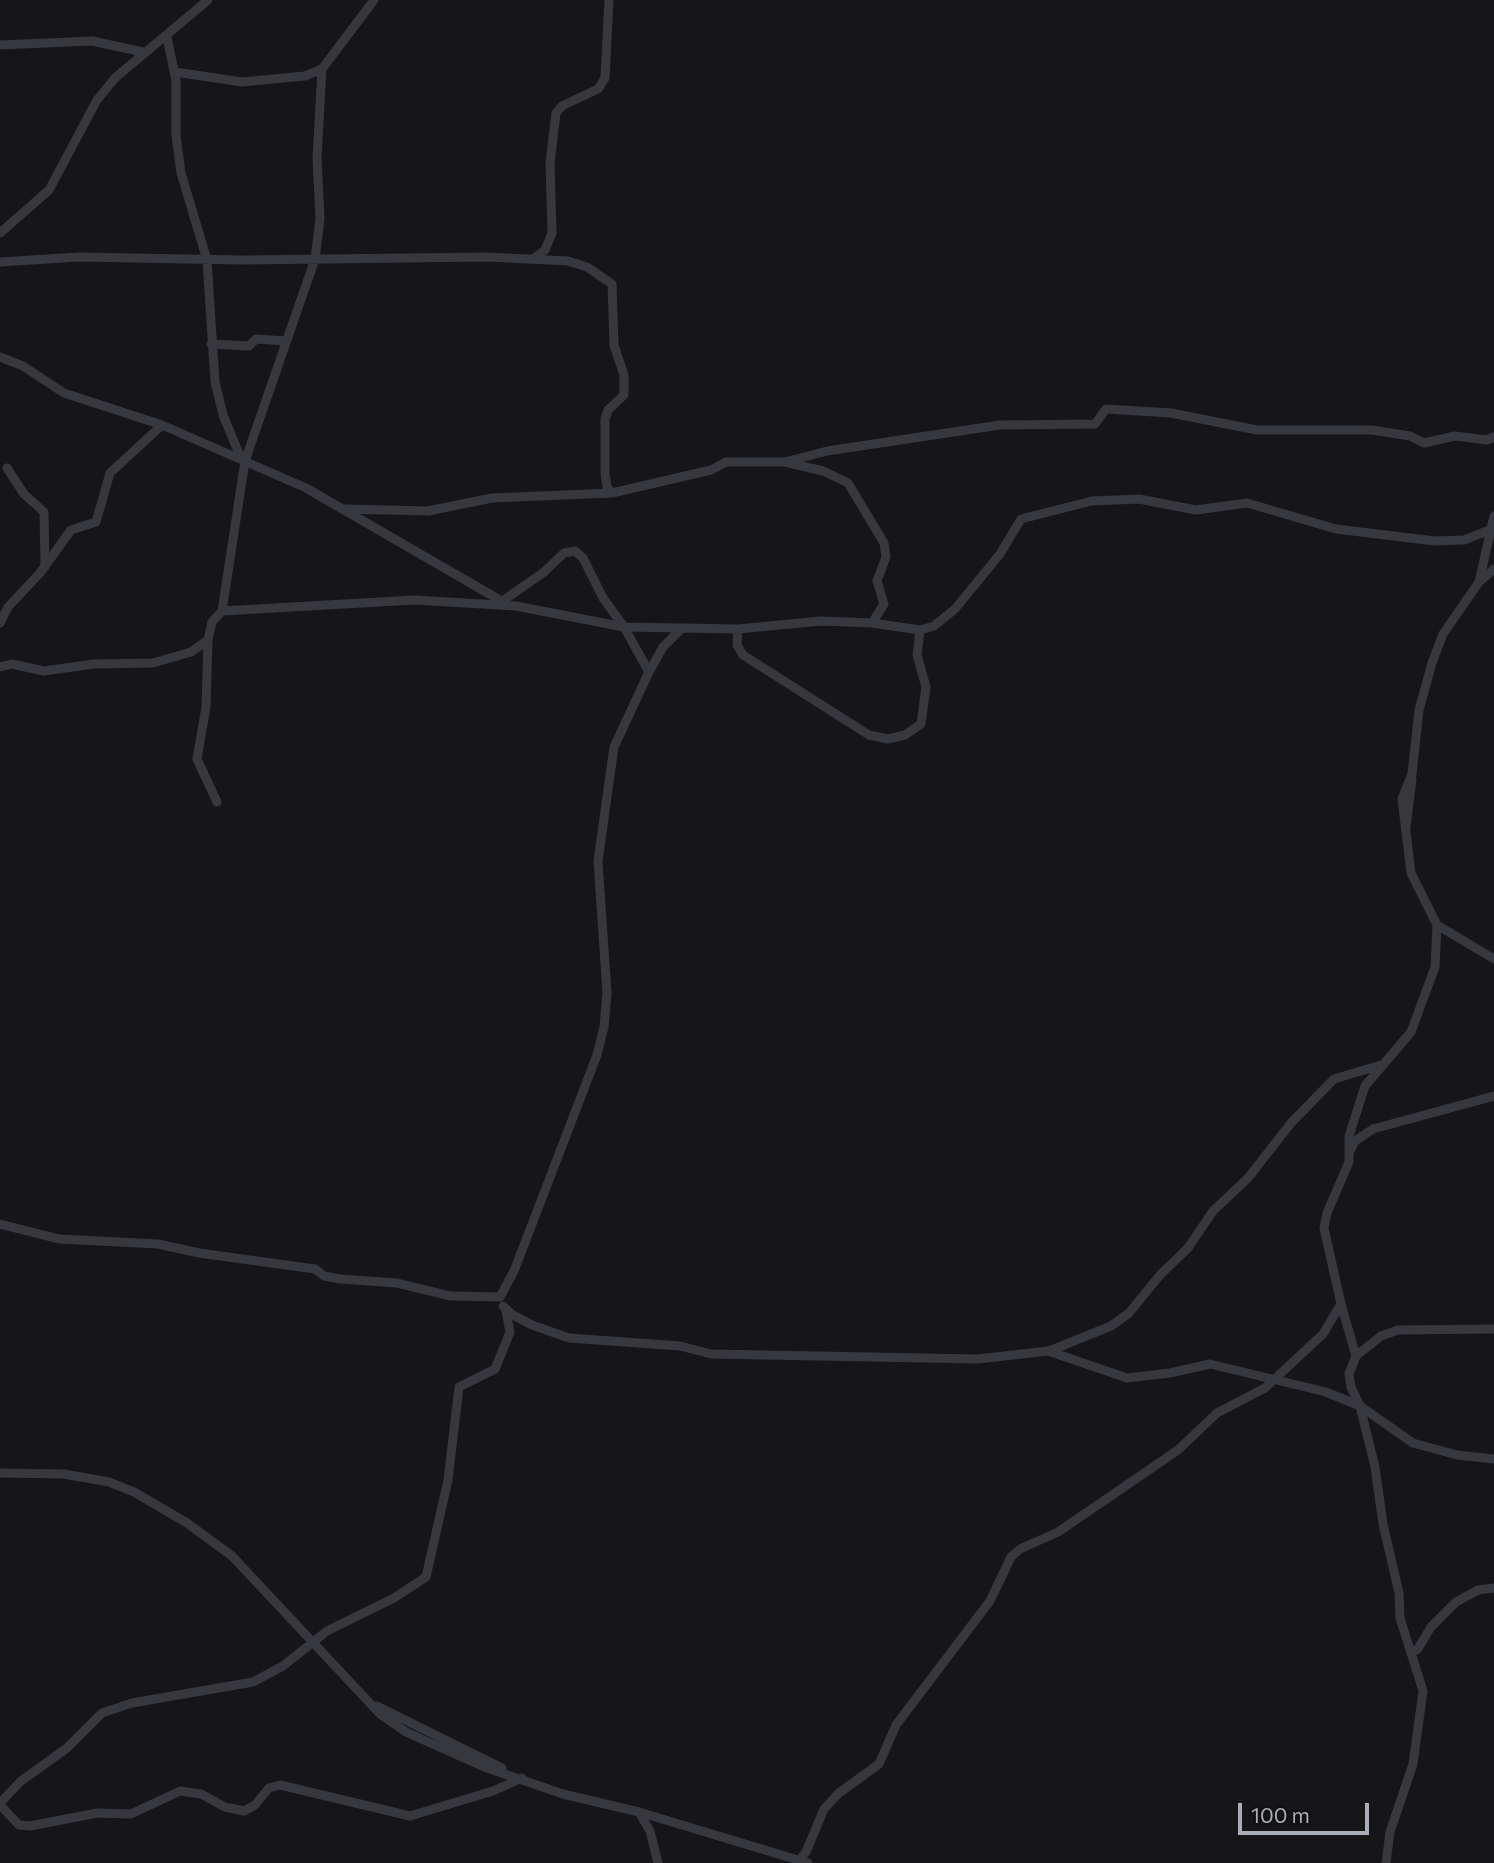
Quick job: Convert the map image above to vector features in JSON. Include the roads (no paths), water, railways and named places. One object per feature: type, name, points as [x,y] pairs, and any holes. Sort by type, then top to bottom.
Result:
[{"type":"street","points":[[0,233],[49,190],[97,100],[143,52],[167,37],[208,0]]},
{"type":"street","points":[[175,72],[242,82],[295,79],[322,69],[374,0]]},
{"type":"street","points":[[533,259],[545,250],[552,233],[550,163],[556,113],[562,106],[598,89],[605,78],[609,0]]},
{"type":"street","points":[[167,37],[175,72],[179,163],[207,260],[215,382],[223,415],[242,459]]},
{"type":"street","points":[[0,45],[92,41],[143,52]]},
{"type":"street","points":[[217,802],[197,760],[206,707],[208,640],[212,622],[222,611],[242,459],[315,259],[320,219],[317,158],[322,69]]},
{"type":"street","points":[[0,262],[79,257],[207,260],[370,257],[533,259],[568,261],[587,267],[612,284],[614,345],[625,388],[624,396],[608,410],[605,419],[605,473],[607,487],[612,493]]},
{"type":"street","points":[[211,345],[249,346],[256,339],[286,341]]},
{"type":"street","points":[[0,356],[23,366],[64,393],[162,425],[242,459],[346,509],[501,602],[624,627],[738,629],[821,621],[872,623],[920,630],[934,626],[955,609],[993,564],[1021,520],[1093,501],[1139,499],[1196,510],[1247,503],[1336,529],[1435,541],[1465,540],[1492,529]]},
{"type":"street","points":[[785,462],[827,451],[1000,425],[1095,424],[1106,409],[1178,414],[1257,430],[1363,429],[1410,436],[1424,443],[1455,436],[1487,440],[1494,437]]},
{"type":"street","points":[[0,623],[8,607],[45,567],[71,530],[96,522],[106,478],[162,425]]},
{"type":"street","points":[[346,509],[428,512],[492,498],[612,493],[711,470],[726,462],[785,462],[823,471],[848,483],[884,543],[886,557],[877,581],[884,604],[872,623]]},
{"type":"street","points":[[7,468],[24,494],[44,513],[45,567]]},
{"type":"street","points":[[1479,582],[1494,516]]},
{"type":"street","points":[[501,602],[544,572],[564,553],[575,551],[583,558],[603,598],[624,627],[649,672]]},
{"type":"street","points":[[1349,1162],[1349,1136],[1365,1086],[1403,1044],[1420,1009],[1435,967],[1437,925],[1411,873],[1401,808],[1412,774],[1419,710],[1443,634],[1479,582],[1494,569]]},
{"type":"street","points":[[222,611],[414,600],[516,606]]},
{"type":"street","points":[[738,629],[737,645],[743,655],[869,735],[888,739],[905,735],[921,724],[926,688],[918,655],[920,630]]},
{"type":"street","points":[[523,1778],[493,1791],[410,1816],[280,1785],[269,1788],[255,1804],[244,1811],[225,1807],[201,1794],[180,1791],[131,1814],[97,1813],[30,1826],[14,1821],[0,1804],[21,1781],[67,1748],[102,1713],[132,1703],[253,1682],[283,1666],[314,1640],[394,1598],[426,1577],[447,1480],[459,1387],[495,1369],[510,1332],[509,1319],[501,1301],[599,1050],[607,993],[598,861],[601,824],[614,747],[663,647],[680,630]]},
{"type":"street","points":[[0,667],[12,664],[44,671],[94,664],[153,663],[191,652],[208,640]]},
{"type":"street","points":[[1437,925],[1494,959]]},
{"type":"street","points":[[0,1224],[59,1239],[158,1244],[199,1253],[315,1269],[324,1276],[340,1279],[397,1283],[451,1296],[501,1301],[513,1315],[569,1338],[680,1346],[711,1354],[978,1359],[1048,1352],[1111,1326],[1129,1313],[1160,1275],[1188,1248],[1213,1211],[1243,1184],[1291,1123],[1334,1079],[1382,1065]]},
{"type":"street","points":[[1349,1136],[1355,1132],[1364,1133],[1494,1096]]},
{"type":"street","points":[[1356,1356],[1324,1228],[1326,1213],[1337,1195],[1349,1162],[1350,1148],[1364,1133]]},
{"type":"street","points":[[0,1473],[86,1476],[134,1492],[162,1507],[232,1556],[314,1640],[369,1702],[406,1732],[484,1767],[523,1778],[563,1794],[639,1812],[802,1862],[824,1809],[839,1793],[879,1764],[896,1725],[990,1601],[1011,1557],[1020,1549],[1076,1520],[1178,1450],[1217,1413],[1250,1398],[1277,1378],[1323,1334],[1341,1304]]},
{"type":"street","points":[[1386,1863],[1390,1832],[1413,1764],[1423,1690],[1400,1618],[1397,1584],[1360,1406],[1351,1387],[1349,1374],[1356,1356],[1381,1336],[1398,1330],[1494,1329]]},
{"type":"street","points":[[1048,1352],[1127,1378],[1170,1373],[1210,1364],[1277,1378],[1360,1406],[1413,1443],[1457,1455],[1494,1459]]},
{"type":"street","points":[[1417,1650],[1431,1627],[1456,1602],[1478,1590],[1494,1588]]},
{"type":"street","points":[[639,1812],[650,1831],[658,1863]]}]
